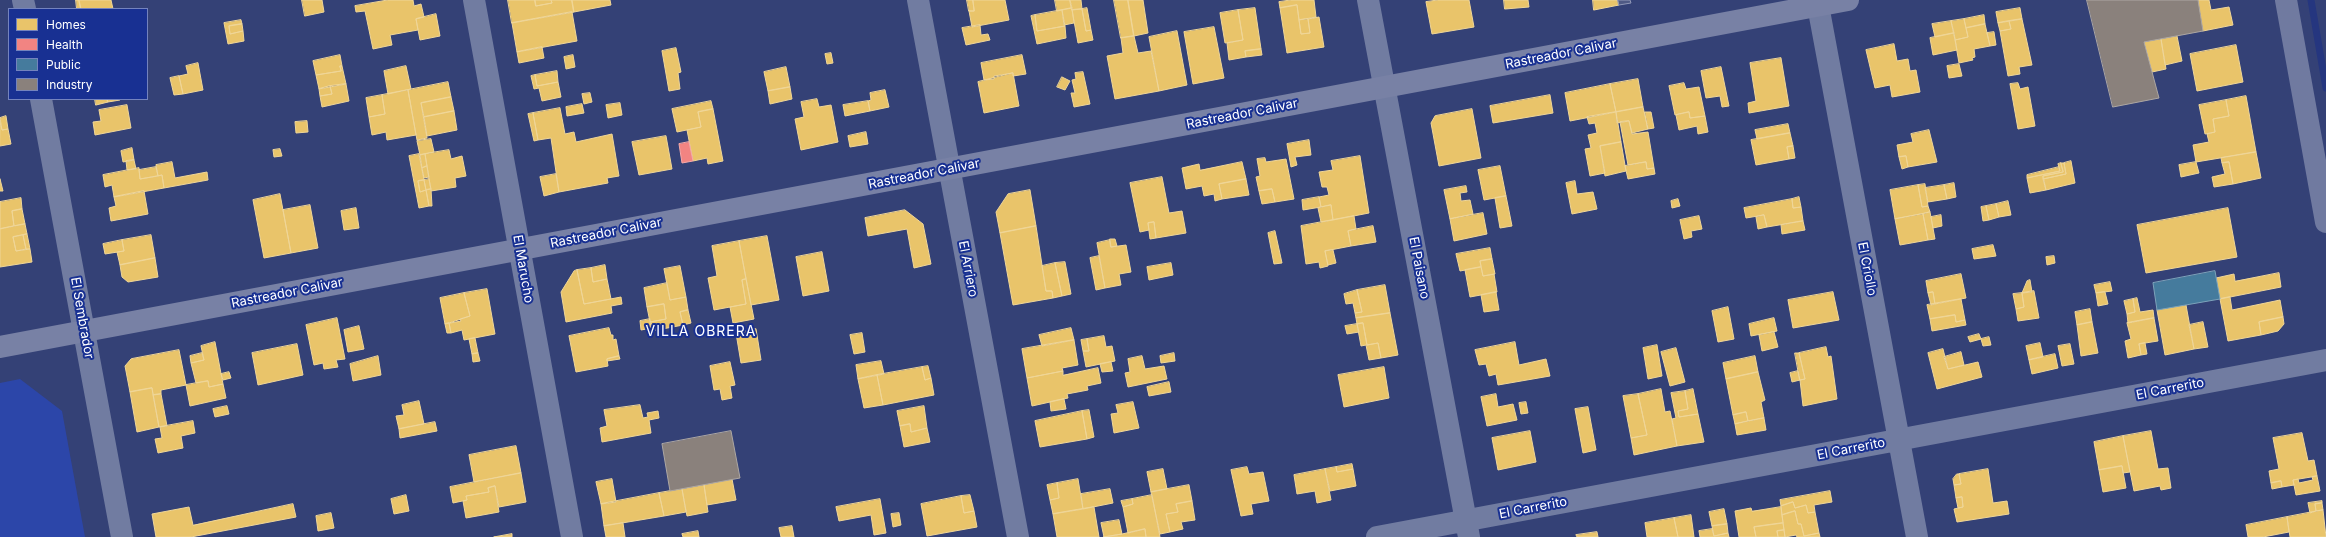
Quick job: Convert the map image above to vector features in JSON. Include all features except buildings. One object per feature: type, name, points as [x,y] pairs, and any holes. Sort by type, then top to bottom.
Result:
[{"type":"main road","name":"Rastreador Calivar","points":[[0,347],[1384,87],[1818,3],[1848,0]]},
{"type":"main road","points":[[2286,0],[2326,222]]},
{"type":"street","name":"El Marucho","points":[[474,0],[572,537]]},
{"type":"street","name":"El Arriero","points":[[918,0],[1018,537]]},
{"type":"street","name":"El Paisano","points":[[1368,0],[1468,529]]},
{"type":"street","name":"El Criollo","points":[[1818,3],[1917,537]]},
{"type":"street","name":"El Sembrador","points":[[42,100],[122,537]]},
{"type":"street","name":"El Carrerito","points":[[1377,537],[1468,529],[1899,440],[2326,360]]},
{"type":"shaded area","points":[[20,379],[62,411],[85,537],[0,537],[0,383]]},
{"type":"waterway","points":[[2311,0],[2326,88]]},
{"type":"district","name":"VILLA OBRERA","points":[[701,332]]}]
